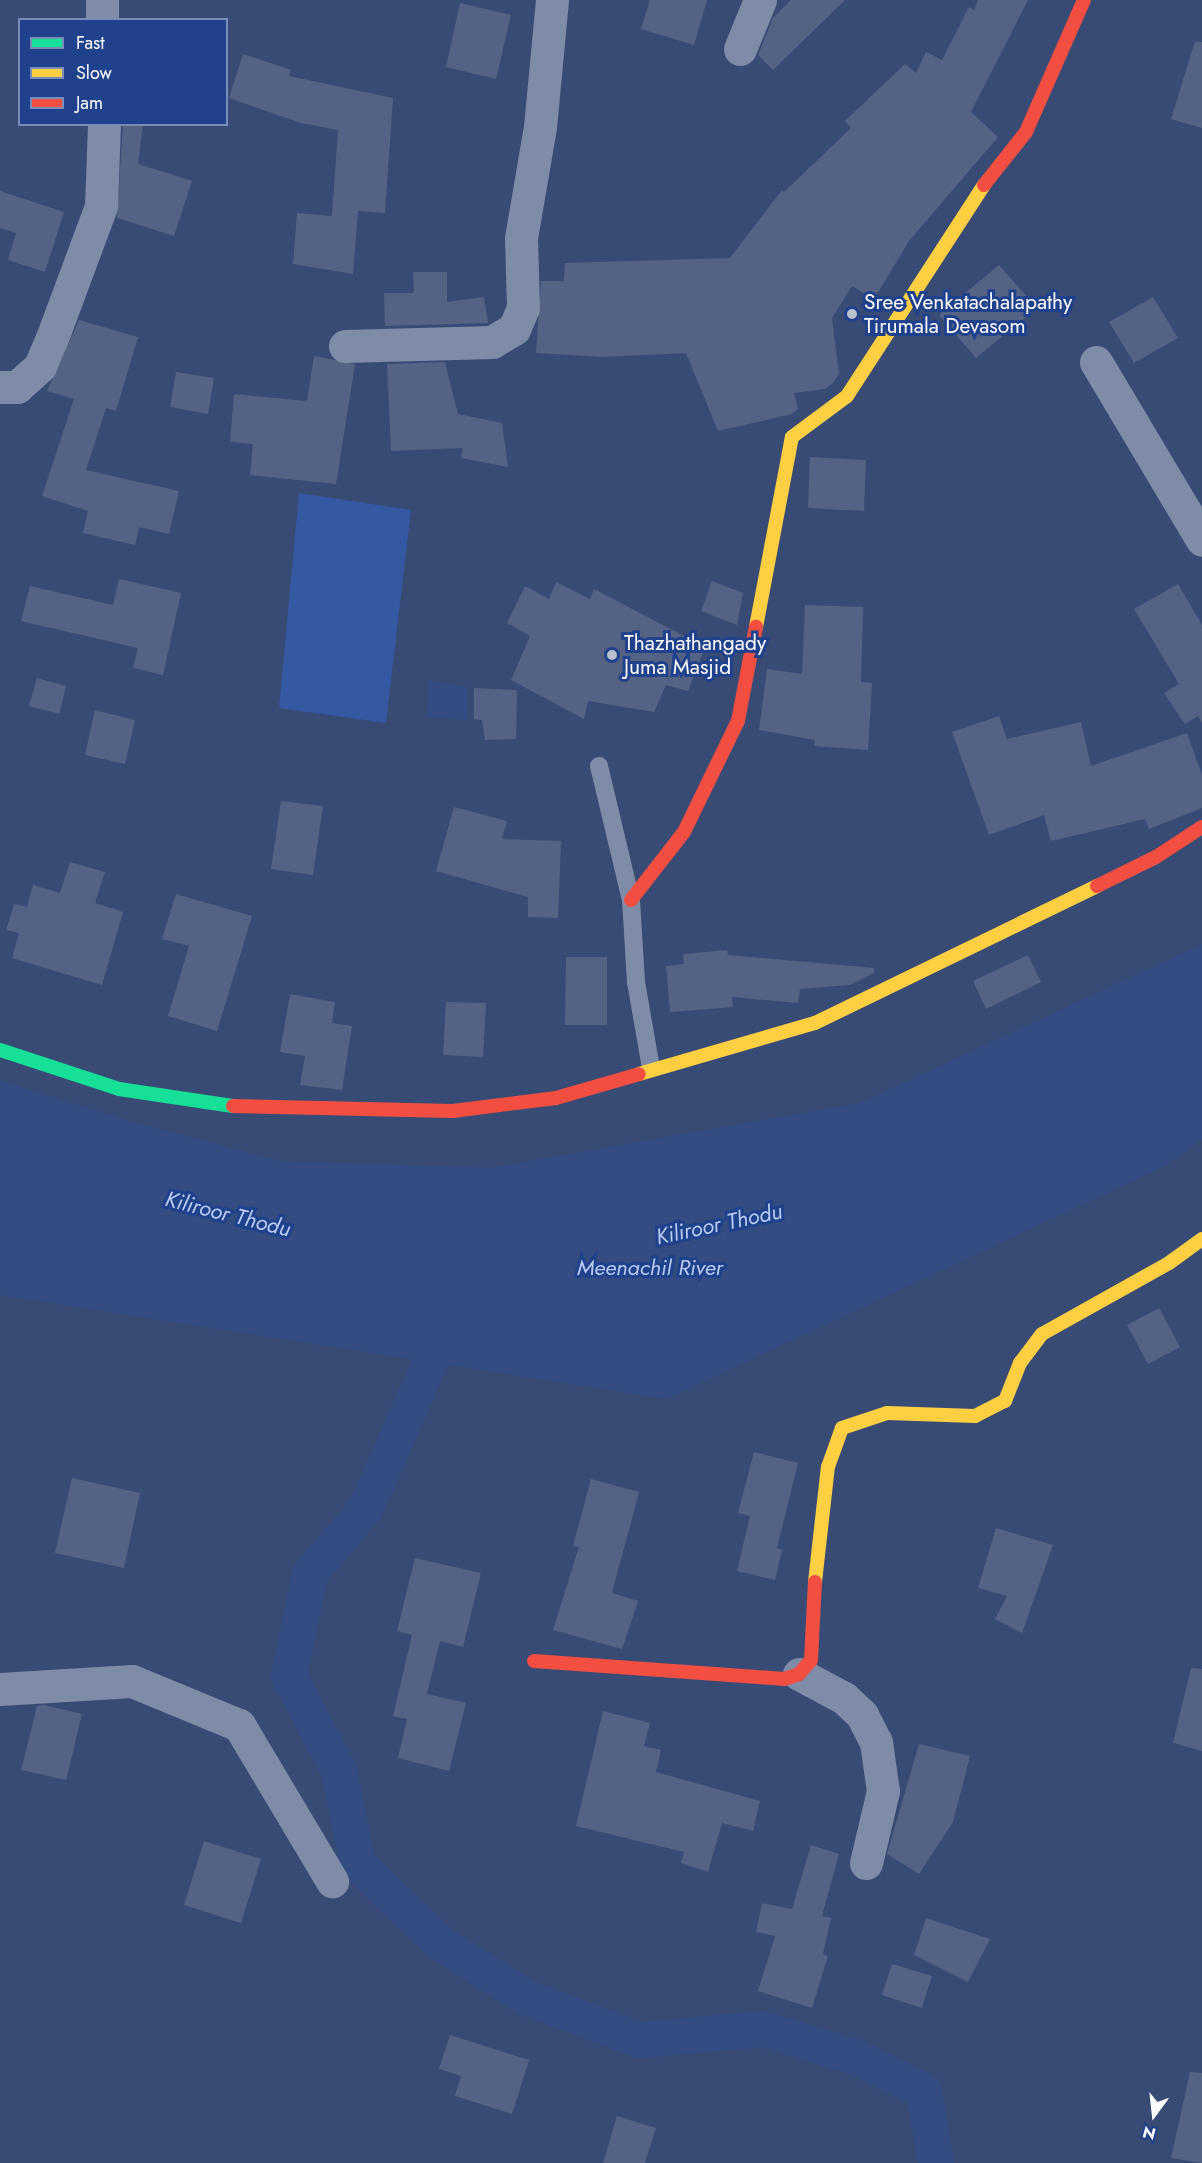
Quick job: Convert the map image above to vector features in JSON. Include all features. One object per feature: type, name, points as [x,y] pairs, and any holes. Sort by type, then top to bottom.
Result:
[{"type":"street","points":[[102,0],[102,18]]},
{"type":"street","points":[[345,346],[492,342],[514,329],[523,308],[521,238],[540,127],[552,0]]},
{"type":"street","points":[[740,49],[760,0]]},
{"type":"street","points":[[631,900],[684,832],[738,721],[792,437],[847,396],[980,191],[1026,132],[1084,0]]},
{"type":"street","points":[[0,387],[17,387],[39,366],[56,328],[101,206],[104,126]]},
{"type":"street","points":[[1096,362],[1202,540]]},
{"type":"street","points":[[0,1050],[119,1089],[241,1107],[453,1111],[556,1098],[651,1068],[815,1023],[1156,857],[1202,827]]},
{"type":"street","points":[[534,1661],[784,1679],[799,1674],[811,1660],[813,1602],[828,1467],[842,1428],[887,1413],[975,1416],[1005,1401],[1020,1363],[1042,1334],[1169,1263],[1202,1239]]},
{"type":"street","points":[[799,1674],[844,1698],[862,1715],[876,1742],[883,1791],[866,1863]]},
{"type":"street","points":[[0,1689],[132,1681],[239,1725],[332,1881]]},
{"type":"lane","points":[[599,766],[631,900],[636,982],[651,1068]]},
{"type":"shaded area","points":[[299,493],[411,510],[386,723],[279,708]]},
{"type":"water","points":[[428,680],[467,687],[467,720],[427,717]]},
{"type":"water","name":"Meenachil River","points":[[1202,944],[1202,1140],[1165,1166],[667,1399],[0,1295],[0,1080],[123,1119],[280,1161],[490,1168],[860,1103]]},
{"type":"building","points":[[650,0],[707,0],[694,45],[641,29]]},
{"type":"building","points":[[791,0],[845,0],[773,70],[758,55],[773,18]]},
{"type":"building","points":[[978,0],[1028,0],[971,112],[998,137],[909,241],[874,299],[852,286],[832,318],[839,374],[833,383],[825,389],[794,393],[798,409],[792,414],[718,431],[686,353],[603,357],[536,353],[541,281],[564,281],[565,263],[730,258],[782,190],[784,192],[851,128],[845,121],[905,64],[916,73],[926,52],[942,60],[969,7],[974,10]]},
{"type":"building","points":[[460,3],[511,15],[496,79],[446,67]]},
{"type":"building","points":[[1195,41],[1202,42],[1202,128],[1171,119]]},
{"type":"building","points":[[243,54],[291,70],[289,76],[393,98],[385,213],[358,211],[353,274],[293,264],[297,213],[332,216],[338,130],[301,123],[229,98]]},
{"type":"building","points":[[123,126],[143,126],[138,164],[192,181],[174,236],[117,218]]},
{"type":"building","points":[[0,191],[64,212],[45,272],[8,260],[16,233],[0,228]]},
{"type":"building","points":[[999,265],[1037,308],[976,358],[939,315]]},
{"type":"building","points":[[413,272],[447,272],[447,302],[484,297],[488,323],[385,326],[384,293],[414,293]]},
{"type":"building","points":[[1153,297],[1178,338],[1134,363],[1109,322]]},
{"type":"building","points":[[79,320],[138,337],[116,411],[106,408],[86,470],[179,491],[169,534],[139,527],[135,545],[83,533],[88,511],[42,496],[74,399],[47,391]]},
{"type":"building","points":[[314,356],[355,364],[336,484],[250,475],[253,444],[230,442],[234,394],[307,401]]},
{"type":"building","points":[[445,362],[458,414],[502,423],[508,467],[461,458],[463,448],[391,451],[387,364]]},
{"type":"building","points":[[176,372],[214,378],[208,414],[170,407]]},
{"type":"building","points":[[810,457],[866,460],[864,511],[808,508]]},
{"type":"building","points":[[119,579],[181,593],[163,675],[133,668],[138,648],[21,621],[30,586],[113,605]]},
{"type":"building","points":[[712,581],[743,593],[737,625],[701,611]]},
{"type":"building","name":"Thazhathangady Juma Masjid","points":[[556,582],[590,599],[594,589],[705,647],[688,691],[666,685],[654,712],[588,701],[584,719],[511,680],[530,636],[507,623],[525,586],[549,599]]},
{"type":"building","points":[[1178,584],[1202,625],[1202,723],[1198,716],[1185,724],[1164,693],[1179,684],[1134,609]]},
{"type":"building","points":[[805,605],[863,607],[861,682],[872,683],[868,750],[814,746],[815,740],[759,730],[767,669],[802,674]]},
{"type":"building","points":[[37,678],[66,686],[59,714],[29,706]]},
{"type":"building","points":[[474,688],[517,690],[516,739],[485,740],[482,720],[474,719]]},
{"type":"building","points":[[95,710],[135,720],[125,764],[85,755]]},
{"type":"building","points":[[999,716],[1007,739],[1081,722],[1091,766],[1187,733],[1202,775],[1202,808],[1149,829],[1145,819],[1051,841],[1044,815],[989,835],[952,732]]},
{"type":"building","points":[[281,801],[323,806],[313,875],[271,869]]},
{"type":"building","points":[[454,807],[507,821],[502,839],[561,841],[558,918],[528,917],[528,897],[436,871]]},
{"type":"building","points":[[70,862],[105,872],[95,903],[123,912],[102,985],[12,958],[19,933],[6,930],[14,904],[27,907],[33,885],[60,893]]},
{"type":"building","points":[[176,894],[252,916],[217,1031],[168,1016],[189,946],[162,939]]},
{"type":"building","points":[[727,950],[728,955],[874,968],[874,973],[850,985],[800,989],[798,1003],[732,997],[733,1007],[670,1012],[666,966],[684,964],[683,954]]},
{"type":"building","points":[[1028,955],[1041,982],[986,1009],[973,981]]},
{"type":"building","points":[[566,957],[607,957],[607,1025],[565,1025]]},
{"type":"building","points":[[290,994],[335,1002],[332,1023],[352,1026],[342,1090],[300,1085],[305,1056],[280,1052]]},
{"type":"building","points":[[446,1002],[486,1003],[483,1057],[443,1055]]},
{"type":"building","points":[[1159,1308],[1180,1347],[1148,1364],[1127,1325]]},
{"type":"building","points":[[754,1452],[798,1463],[777,1548],[782,1550],[775,1580],[737,1571],[750,1516],[738,1513]]},
{"type":"building","points":[[72,1478],[140,1493],[124,1568],[55,1553]]},
{"type":"building","points":[[591,1479],[639,1492],[612,1593],[638,1601],[622,1649],[553,1630],[579,1547],[573,1546]]},
{"type":"building","points":[[996,1528],[1053,1545],[1022,1633],[995,1619],[1007,1596],[978,1588]]},
{"type":"building","points":[[415,1558],[481,1573],[463,1647],[440,1641],[427,1694],[466,1703],[449,1771],[398,1758],[407,1719],[393,1716],[412,1635],[397,1631]]},
{"type":"building","points":[[1191,1668],[1202,1669],[1202,1751],[1173,1743]]},
{"type":"building","points":[[44,1705],[82,1714],[66,1780],[21,1770],[37,1706]]},
{"type":"building","points":[[603,1711],[650,1723],[644,1746],[661,1750],[656,1772],[760,1801],[753,1831],[722,1823],[708,1872],[681,1863],[684,1852],[576,1826]]},
{"type":"building","points":[[919,1744],[970,1756],[953,1822],[919,1874],[887,1854]]},
{"type":"building","points":[[204,1841],[261,1859],[241,1923],[184,1905]]},
{"type":"building","points":[[811,1845],[839,1854],[822,1916],[831,1918],[823,1954],[828,1956],[812,2008],[758,1991],[775,1936],[756,1932],[762,1903],[792,1909]]},
{"type":"building","points":[[926,1918],[990,1939],[968,1982],[914,1955]]},
{"type":"building","points":[[892,1964],[932,1976],[922,2008],[882,1995]]},
{"type":"building","points":[[450,2035],[529,2060],[512,2114],[455,2096],[461,2076],[439,2069]]},
{"type":"building","points":[[1190,2072],[1202,2073],[1202,2163],[1171,2158]]},
{"type":"building","points":[[617,2116],[656,2128],[645,2163],[603,2163]]},
{"type":"waterway","points":[[450,1317],[366,1508],[310,1574],[289,1676],[339,1771],[358,1864],[439,1942],[525,1997],[640,2040],[763,2029],[855,2057],[924,2091],[936,2163]]},
{"type":"traffic: fast","points":[[0,1050],[119,1089],[233,1106]]},
{"type":"traffic: slow","points":[[756,627],[792,437],[847,396],[984,185]]},
{"type":"traffic: slow","points":[[639,1074],[815,1023],[1097,886]]},
{"type":"traffic: slow","points":[[815,1582],[828,1467],[842,1428],[887,1413],[975,1416],[1005,1401],[1020,1363],[1042,1334],[1169,1263],[1202,1239]]},
{"type":"traffic: jam","points":[[984,185],[1026,132],[1084,0]]},
{"type":"traffic: jam","points":[[631,900],[684,832],[738,721],[756,627]]},
{"type":"traffic: jam","points":[[1097,886],[1156,857],[1202,827]]},
{"type":"traffic: jam","points":[[233,1106],[453,1111],[556,1098],[639,1074]]},
{"type":"traffic: jam","points":[[534,1661],[784,1679],[799,1674],[811,1660],[815,1582]]},
{"type":"place","name":"Sree Venkatachalapathy Tirumala Devasom","points":[[852,314]]},
{"type":"place","name":"Thazhathangady Juma Masjid","points":[[612,655]]},
{"type":"water label","name":"Kiliroor Thodu","points":[[228,1214]]},
{"type":"water label","name":"Kiliroor Thodu","points":[[719,1224]]}]
